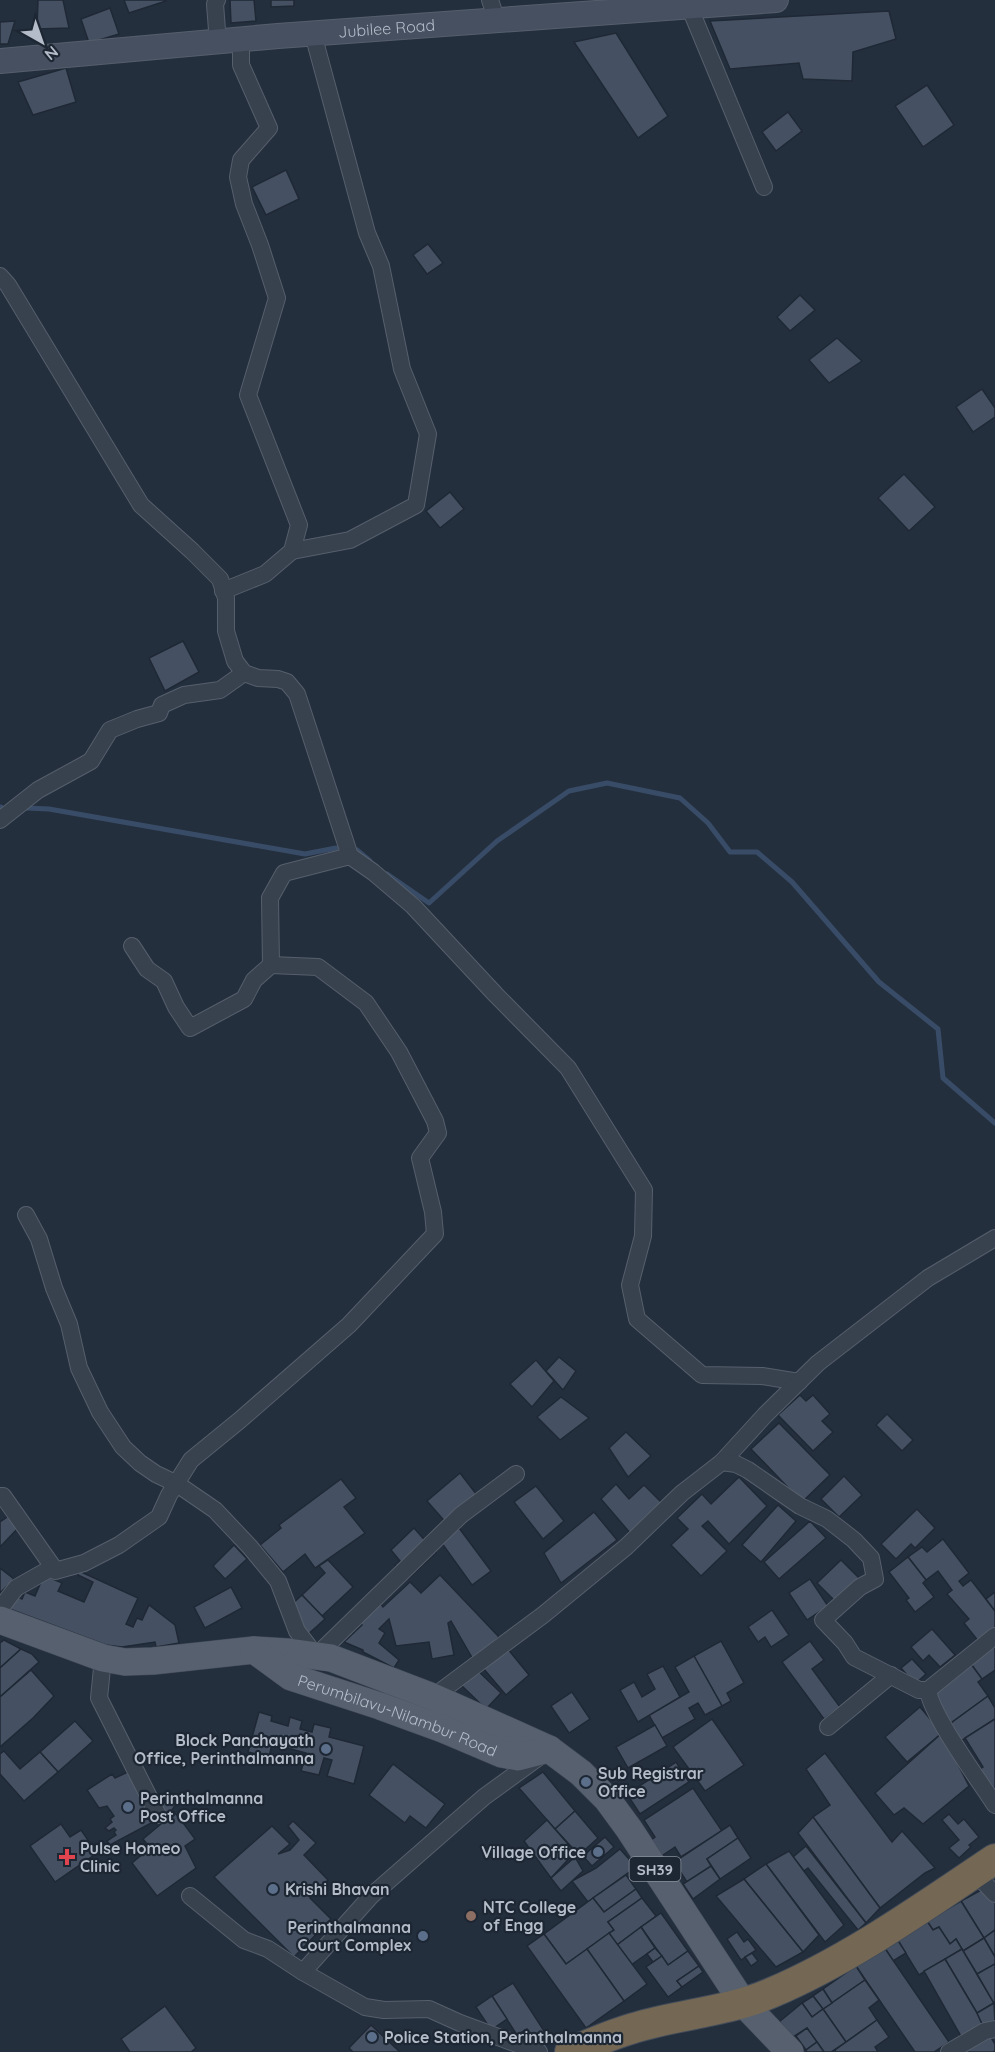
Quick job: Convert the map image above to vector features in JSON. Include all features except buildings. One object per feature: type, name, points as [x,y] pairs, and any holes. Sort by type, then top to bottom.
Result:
[{"type":"highway","points":[[570,2052],[634,2028],[743,2004],[772,1993],[818,1970],[985,1866]]},
{"type":"main road","name":"Jubilee Road","points":[[0,60],[313,34],[494,10],[689,6],[776,0]]},
{"type":"main road","name":"Perumbilavu-Nilambur Road","points":[[0,1620],[103,1658],[125,1662],[254,1650],[287,1652],[331,1659],[434,1697],[549,1749],[581,1773],[607,1799],[743,2004],[790,2052]]},
{"type":"main road","name":"Perumbilavu-Nilambur Road","points":[[254,1650],[291,1677],[443,1729],[502,1754],[518,1757],[549,1749]]},
{"type":"street","points":[[217,0],[215,4],[230,42],[269,128],[241,160],[238,177],[244,204],[277,298],[248,395],[299,525],[292,550]]},
{"type":"street","points":[[689,6],[765,187]]},
{"type":"street","points":[[224,591],[265,574],[292,550],[350,540],[416,505],[428,434],[402,369],[381,266],[367,233],[313,34]]},
{"type":"street","points":[[0,276],[8,285],[141,506],[220,579],[226,598],[226,631],[235,661],[244,673],[258,678],[287,682],[297,694],[350,856],[413,906],[568,1068],[624,1155],[644,1190],[644,1236],[630,1285],[637,1318],[702,1375],[762,1376],[799,1382]]},
{"type":"street","points":[[0,820],[38,790],[91,761],[110,730],[137,719],[159,714],[162,705],[184,695],[220,690],[244,673]]},
{"type":"street","points":[[271,965],[270,898],[284,873],[350,856]]},
{"type":"street","points":[[0,1496],[3,1496],[55,1571],[84,1563],[118,1545],[159,1516],[191,1460],[368,1308],[401,1268],[435,1234],[433,1212],[420,1158],[438,1132],[435,1121],[399,1052],[366,1003],[318,967],[271,965],[254,980],[244,999],[190,1028],[176,1007],[164,981],[147,969],[132,946]]},
{"type":"street","points":[[26,1215],[39,1239],[54,1288],[69,1324],[79,1368],[100,1412],[123,1447],[156,1474],[177,1484],[215,1510],[250,1546],[278,1581],[297,1631],[316,1656],[461,1515],[516,1474]]},
{"type":"street","points":[[434,1697],[543,1615],[626,1547],[682,1493],[722,1462],[818,1363],[928,1278],[995,1238]]},
{"type":"street","points":[[722,1462],[736,1464],[748,1470],[800,1506],[827,1519],[854,1540],[871,1558],[875,1579],[860,1587],[823,1620],[846,1644],[854,1657],[919,1690],[928,1690],[995,1636]]},
{"type":"street","points":[[0,1609],[16,1588],[53,1567]]},
{"type":"street","points":[[103,1658],[99,1698],[158,1815]]},
{"type":"street","points":[[828,1726],[891,1675]]},
{"type":"street","points":[[928,1690],[929,1698],[945,1726],[995,1805]]},
{"type":"street","points":[[303,1972],[371,1896],[484,1797],[549,1749]]},
{"type":"street","points":[[985,1866],[995,1894]]},
{"type":"street","points":[[190,1896],[244,1940],[268,1949],[364,2007],[384,2010],[429,2009],[539,2052]]},
{"type":"street","points":[[949,2052],[985,2031],[995,2029]]},
{"type":"waterway","points":[[387,874],[429,903],[497,841],[569,791],[607,783],[680,798],[708,823],[730,852],[757,852],[792,882],[879,982],[938,1029],[943,1078],[995,1123]]},
{"type":"waterway","points":[[26,808],[49,809],[305,854],[336,848]]},
{"type":"waterway","points":[[357,850],[370,861]]},
{"type":"place","name":"Block Panchayath Office, Perinthalmanna","points":[[326,1749]]},
{"type":"place","name":"Sub Registrar Office","points":[[586,1782]]},
{"type":"place","name":"Perinthalmanna Post Office","points":[[128,1807]]},
{"type":"place","name":"Village Office","points":[[598,1852]]},
{"type":"place","name":"Pulse Homeo Clinic","points":[[67,1857]]},
{"type":"place","name":"Krishi Bhavan","points":[[273,1889]]},
{"type":"place","name":"NTC College of Engg","points":[[471,1916]]},
{"type":"place","name":"Perinthalmanna Court Complex","points":[[423,1936]]},
{"type":"place","name":"Police Station, Perinthalmanna","points":[[372,2037]]}]
